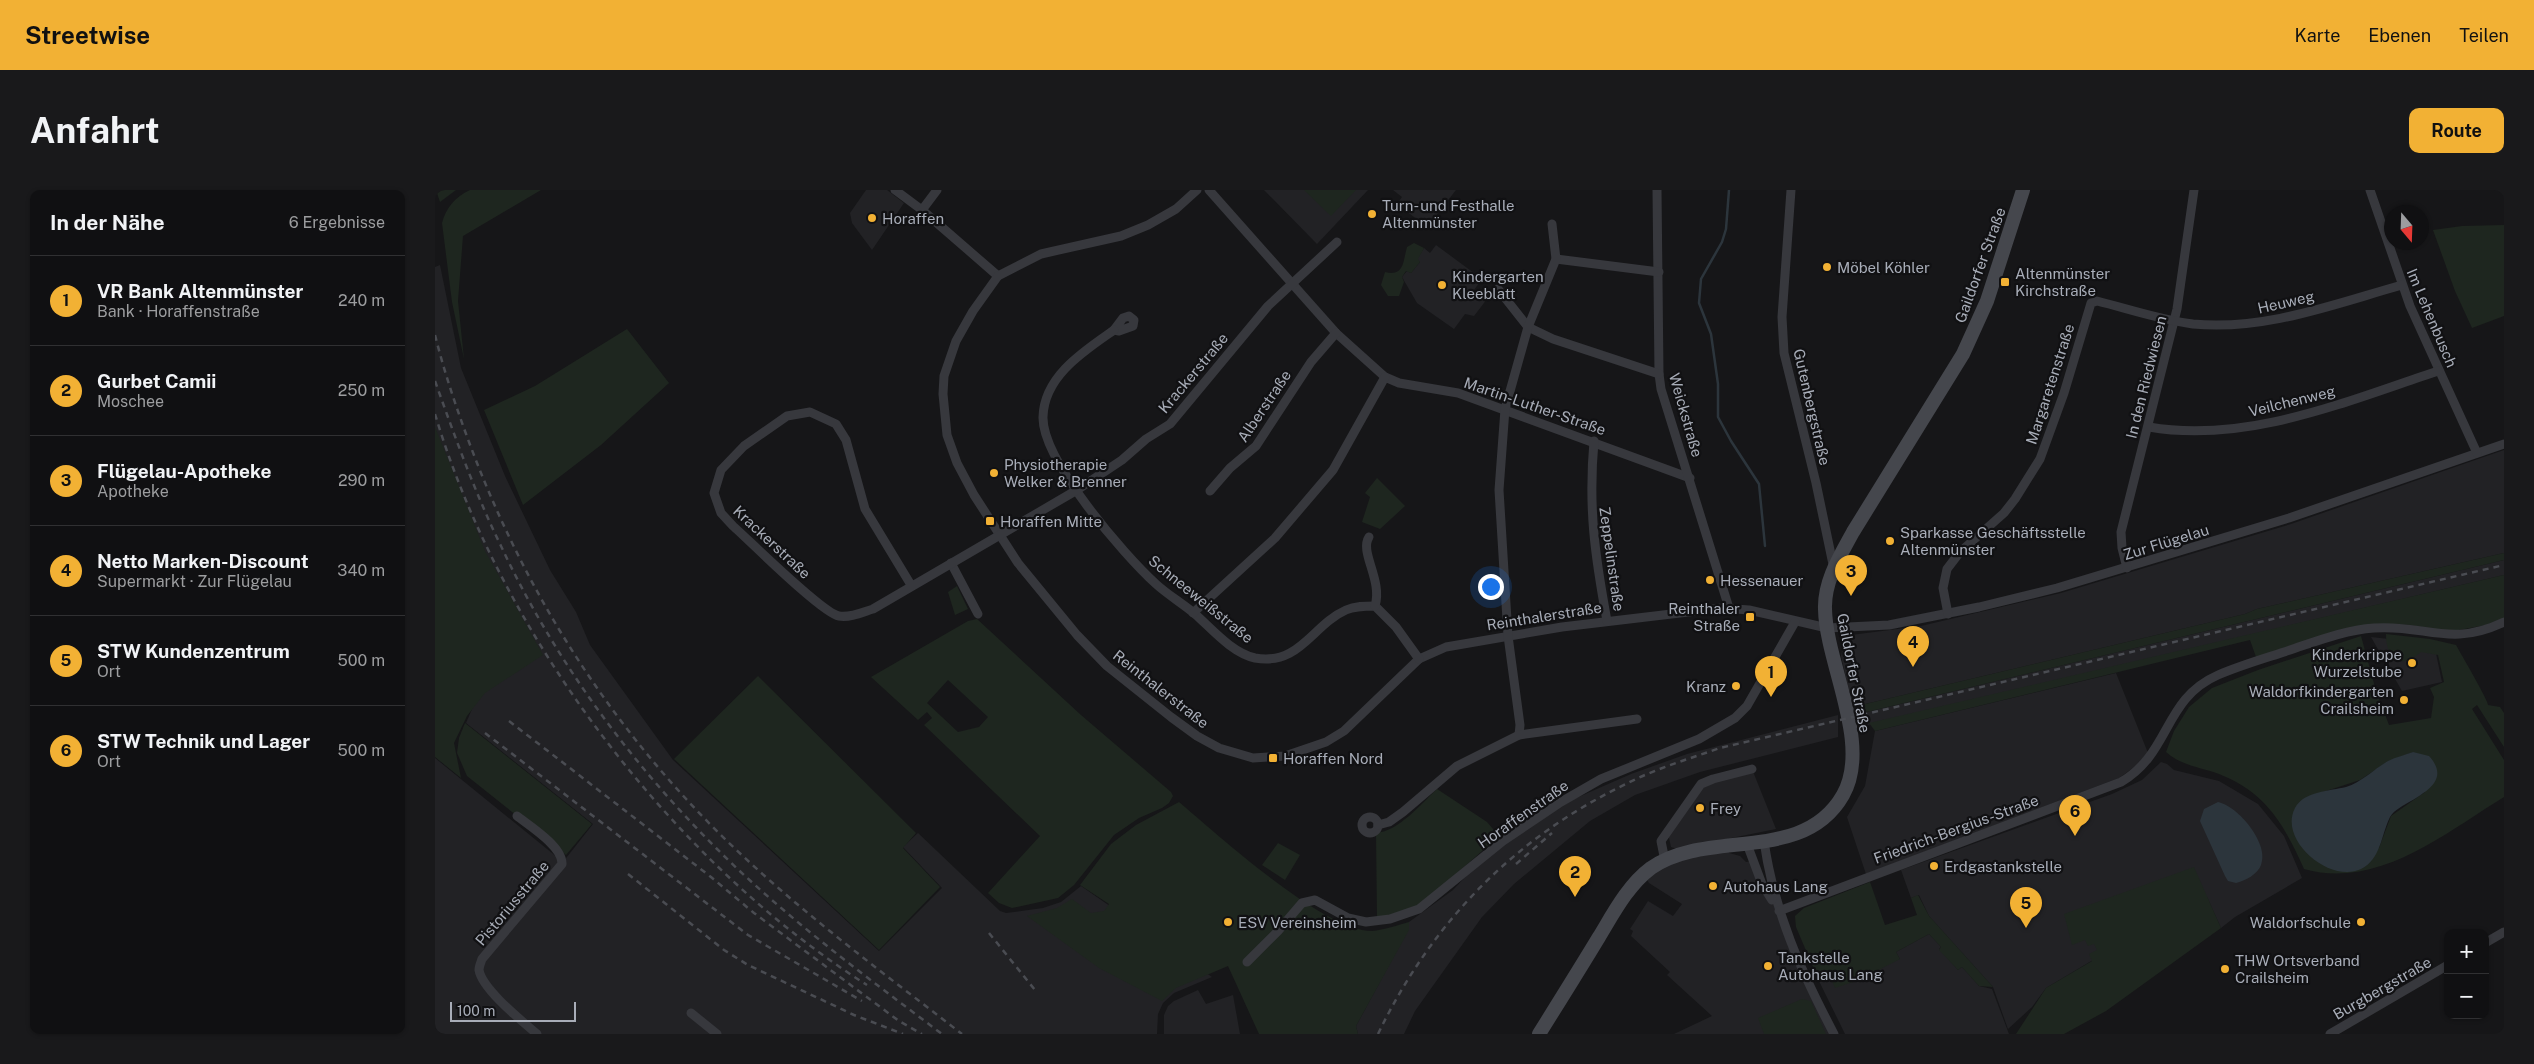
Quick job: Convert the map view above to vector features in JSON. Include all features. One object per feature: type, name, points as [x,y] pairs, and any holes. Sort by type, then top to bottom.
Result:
[{"type":"main road","name":"Gaildorfer Straße","points":[[1539,1034],[1627,894],[1643,874],[1665,860],[1696,851],[1764,841],[1792,834],[1812,826],[1843,795],[1849,781],[1852,752],[1848,724],[1827,628],[1825,608],[1827,587],[1853,532],[1963,354],[1989,296],[2023,190]]},
{"type":"street","points":[[895,190],[922,210],[999,276]]},
{"type":"street","points":[[922,210],[937,190]]},
{"type":"street","name":"Reinthalerstraße","points":[[1197,190],[1176,209],[1148,225],[1121,236],[1041,254],[999,276],[973,312],[956,341],[944,376],[943,394],[944,413],[951,449],[974,495],[1035,586],[1077,636],[1107,666],[1197,736],[1237,754],[1253,758],[1273,758],[1306,750],[1326,742],[1359,718],[1419,659],[1446,647],[1508,636],[1607,621],[1729,608],[1749,610],[1827,628]]},
{"type":"street","name":"Martin-Luther-Straße","points":[[1209,190],[1336,332],[1385,377],[1399,383],[1458,393],[1505,408],[1690,478]]},
{"type":"street","name":"Gutenbergstraße","points":[[1791,190],[1782,317],[1784,353],[1816,483],[1827,546],[1834,569]]},
{"type":"street","name":"In den Riedwiesen","points":[[2127,568],[2122,548],[2121,532],[2149,427],[2174,321],[2194,190]]},
{"type":"street","name":"Im Lehenbusch","points":[[2370,190],[2402,285],[2438,371],[2477,453]]},
{"type":"street","name":"Weickstraße","points":[[1655,191],[1659,272],[1659,374],[1661,390],[1729,608]]},
{"type":"street","points":[[1519,735],[1520,725],[1508,636],[1499,490],[1505,408],[1528,327],[1556,259],[1553,224]]},
{"type":"street","name":"Krackerstraße","points":[[911,585],[865,509],[846,440],[836,424],[810,412],[787,416],[744,446],[721,470],[714,493],[721,513],[815,600],[839,616],[855,615],[873,609],[911,585],[1000,536],[1077,490],[1122,460],[1146,439],[1170,424],[1268,306],[1337,242]]},
{"type":"street","points":[[1556,259],[1659,272]]},
{"type":"street","name":"Heuweg","points":[[2174,321],[2223,325],[2264,322],[2402,285]]},
{"type":"street","points":[[1498,289],[1528,327],[1553,339],[1659,374]]},
{"type":"street","name":"Margaretenstraße","points":[[1948,614],[1943,588],[1947,569],[1960,552],[2004,513],[2015,500],[2040,458],[2064,393],[2091,303],[2097,300],[2174,321]]},
{"type":"street","name":"Schneeweißstraße","points":[[1114,330],[1085,351],[1061,374],[1049,393],[1044,408],[1043,425],[1047,440],[1067,478],[1127,555],[1156,585],[1228,643],[1249,656],[1264,659],[1281,656],[1299,648],[1334,617],[1347,610],[1375,606]]},
{"type":"street","name":"Alberstraße","points":[[1210,491],[1230,468],[1257,446],[1305,370],[1336,332]]},
{"type":"street","name":"Veilchenweg","points":[[2149,427],[2194,432],[2267,423],[2348,401],[2438,371]]},
{"type":"street","points":[[1193,613],[1275,538],[1333,470],[1385,377]]},
{"type":"street","name":"Zeppelinstraße","points":[[1594,441],[1590,484],[1591,525],[1607,621]]},
{"type":"street","name":"Zur Flügelau","points":[[1827,628],[1889,625],[2020,598],[2127,568],[2289,518],[2504,444]]},
{"type":"street","points":[[1369,537],[1365,542],[1366,550],[1378,584],[1375,606],[1396,627],[1419,659]]},
{"type":"street","points":[[951,563],[978,614]]},
{"type":"street","name":"Horaffenstraße","points":[[1247,962],[1278,931],[1299,906],[1309,900],[1315,900],[1357,920],[1383,920],[1409,914],[1432,900],[1503,841],[1561,802],[1601,779],[1699,739],[1722,726],[1747,706],[1795,622]]},
{"type":"street","name":"Friedrich-Bergius-Straße","points":[[1779,911],[2121,782],[2146,763],[2155,752],[2172,717],[2190,693],[2201,684],[2223,673],[2333,635],[2363,629],[2379,628],[2459,635],[2489,629],[2504,622]]},
{"type":"street","points":[[1378,825],[1389,822],[1403,812],[1456,767],[1519,735],[1637,719]]},
{"type":"street","points":[[1665,860],[1661,847],[1663,836],[1696,788],[1713,778],[1752,769]]},
{"type":"street","name":"Pistoriusstraße","points":[[517,816],[557,848],[562,864],[482,958],[479,970],[496,995],[537,1034]]},
{"type":"street","points":[[1764,841],[1768,871],[1779,911],[1811,988],[1834,1034]]},
{"type":"street","points":[[1747,844],[1762,884],[1779,911]]},
{"type":"street","points":[[2489,941],[2504,932]]},
{"type":"street","name":"Burgbergstraße","points":[[2330,1034],[2444,967]]},
{"type":"street","points":[[691,1013],[717,1034]]},
{"type":"shaded area","points":[[436,190],[456,190],[440,202]]},
{"type":"shaded area","points":[[470,190],[541,190],[463,236],[458,301],[464,359],[452,302],[442,223],[452,203]]},
{"type":"shaded area","name":"Horaffen","points":[[866,190],[887,190],[904,203],[872,250],[852,223],[850,213]]},
{"type":"shaded area","points":[[1264,190],[1368,190],[1317,244]]},
{"type":"shaded area","points":[[1304,190],[1356,190],[1331,216]]},
{"type":"shaded area","points":[[1393,190],[1456,190],[1427,227],[1397,204],[1402,197]]},
{"type":"shaded area","points":[[2504,225],[2504,316],[2472,328],[2455,291],[2433,230],[2462,226]]},
{"type":"shaded area","points":[[1414,243],[1424,248],[1418,259],[1420,262],[1411,273],[1406,271],[1402,277],[1404,282],[1399,296],[1388,296],[1381,285],[1385,272],[1392,273],[1400,270],[1407,247]]},
{"type":"shaded area","name":"Kindergarten Kleeblatt","points":[[1436,245],[1482,279],[1474,290],[1487,299],[1474,316],[1465,314],[1454,329],[1417,303],[1402,277],[1407,271],[1411,273],[1420,262],[1417,259],[1424,248],[1430,253]]},
{"type":"shaded area","points":[[440,265],[461,368],[505,476],[550,570],[576,612],[590,645],[673,760],[879,951],[942,888],[903,847],[918,833],[1000,911],[1006,913],[1043,908],[1061,902],[1081,886],[1212,977],[1174,993],[1163,1003],[1158,1014],[1157,1034],[435,1034],[435,758],[563,862],[593,824],[466,723],[481,688],[435,437],[435,267]]},
{"type":"shaded area","points":[[627,329],[669,383],[601,445],[523,505],[484,410],[535,386]]},
{"type":"shaded area","points":[[435,427],[485,551],[543,655],[485,693],[467,716],[454,743],[461,778],[435,757]]},
{"type":"shaded area","points":[[2504,450],[2504,553],[2257,609],[2245,614],[1857,706],[1854,712],[1841,656],[1844,641],[1851,635],[1921,626],[2061,593],[2291,524]]},
{"type":"shaded area","points":[[1377,478],[1405,506],[1380,529],[1362,522],[1370,497],[1365,493]]},
{"type":"shaded area","points":[[2504,553],[2504,560],[1858,714],[1857,706],[2245,614],[2257,609]]},
{"type":"shaded area","points":[[2504,560],[2504,575],[1863,726],[1858,714]]},
{"type":"shaded area","points":[[2504,575],[2504,618],[2486,625],[2448,632],[2411,625],[2380,624],[2256,657],[2250,640],[1875,731],[1869,723]]},
{"type":"shaded area","points":[[957,586],[968,609],[955,615],[948,592]]},
{"type":"shaded area","points":[[977,619],[1081,715],[1171,792],[1173,796],[1169,803],[1162,808],[1139,818],[1114,835],[1074,885],[1058,898],[1012,908],[999,903],[988,893],[1040,836],[924,725],[932,718],[927,712],[918,720],[871,677],[968,621]],"holes":[[[948,680],[988,717],[979,727],[958,732],[927,703]]]},
{"type":"shaded area","points":[[2386,634],[2430,639],[2456,645],[2488,705],[2500,707],[2504,713],[2504,747],[2477,705],[2472,709],[2504,760],[2504,797],[2410,854],[2384,865],[2358,872],[2331,873],[2304,869],[2281,825],[2262,801],[2236,782],[2178,760],[2166,752],[2174,731],[2189,707],[2212,688],[2258,670],[2361,636],[2376,691],[2389,725],[2431,718],[2434,697],[2430,688],[2444,682],[2438,655],[2421,652],[2407,660],[2401,661],[2392,656]],"holes":[[[2413,752],[2425,792],[2391,816],[2379,848],[2323,792],[2360,780],[2387,762]]]},
{"type":"shaded area","name":"Kinderkrippe Wurzelstube","points":[[2371,637],[2434,644],[2442,682],[2402,691]]},
{"type":"shaded area","points":[[2116,673],[2148,753],[2143,761],[2119,778],[1866,874],[1847,817],[1865,786],[1875,731]]},
{"type":"shaded area","points":[[758,676],[916,833],[903,848],[940,887],[879,950],[674,759]]},
{"type":"shaded area","points":[[1838,715],[1838,737],[1700,772],[1635,795],[1590,821],[1514,884],[1482,917],[1415,1011],[1404,1034],[1358,1034],[1356,1026],[1408,930],[1409,922],[1453,890],[1470,872],[1509,840],[1574,799],[1631,774],[1687,754]]},
{"type":"shaded area","points":[[465,723],[592,824],[566,855],[467,776],[457,753],[459,738]]},
{"type":"shaded area","points":[[2413,752],[2429,756],[2435,764],[2437,777],[2430,788],[2392,814],[2377,853],[2368,865],[2349,872],[2335,870],[2322,865],[2310,856],[2300,845],[2294,833],[2292,820],[2295,808],[2299,802],[2311,795],[2352,785],[2388,761]]},
{"type":"shaded area","points":[[2161,762],[2174,770],[2219,781],[2258,804],[2284,836],[2302,878],[2235,917],[2221,928],[2207,897],[2150,926],[2046,988],[2032,1007],[2008,1029],[1993,987],[1929,916],[1919,895],[1911,898],[1901,870],[2112,794],[2142,780]]},
{"type":"shaded area","points":[[1752,769],[1776,829],[1677,849],[1671,847],[1669,838],[1664,836],[1696,788]]},
{"type":"shaded area","points":[[1437,789],[1487,822],[1499,836],[1421,905],[1401,914],[1377,918],[1376,833],[1385,831],[1401,822]]},
{"type":"shaded area","points":[[1179,802],[1271,879],[1299,899],[1327,915],[1351,927],[1372,931],[1409,922],[1409,930],[1356,1026],[1358,1034],[1259,1034],[1228,966],[1176,988],[1162,1001],[1099,968],[1027,916],[1057,908],[1072,899],[1091,913],[1104,911],[1109,904],[1080,885],[1111,844],[1136,825]]},
{"type":"shaded area","points":[[2218,802],[2226,805],[2243,818],[2257,837],[2263,856],[2261,865],[2251,877],[2236,883],[2228,881],[2225,876],[2200,821],[2204,809]]},
{"type":"shaded area","points":[[1278,843],[1300,855],[1285,880],[1262,865]]},
{"type":"shaded area","points":[[1728,846],[1729,853],[1740,856],[1746,862],[1753,861],[1779,911],[1831,1034],[1674,1034],[1712,1016],[1667,975],[1670,972],[1631,936],[1633,931],[1630,929],[1648,901],[1673,916],[1682,904],[1649,883],[1643,874],[1653,867]]},
{"type":"shaded area","points":[[2194,867],[2221,928],[2106,1011],[2064,1034],[2016,1034],[2046,988],[2092,961],[2089,954],[2097,950],[2094,944],[2088,946],[2085,940],[2072,945],[2064,914]]},
{"type":"shaded area","points":[[1870,882],[1885,925],[1917,915],[1911,898],[1918,895],[1929,916],[1993,987],[1979,986],[1962,967],[1958,970],[1939,950],[1941,947],[1929,934],[1896,952],[1900,959],[1859,980],[1835,988],[1830,976],[1819,981],[1796,927],[1795,916],[1804,908]]},
{"type":"shaded area","points":[[1929,934],[1941,947],[1939,949],[1958,970],[1962,967],[1979,986],[1992,989],[2009,1034],[1845,1034],[1819,981],[1900,959],[1896,952]]},
{"type":"shaded area","points":[[1198,990],[1206,1004],[1233,995],[1240,1034],[1164,1034],[1164,1015],[1168,1006],[1174,1001]]},
{"type":"shaded area","points":[[1802,999],[1811,1001],[1826,1034],[1764,1034],[1758,1018]]},
{"type":"waterway","points":[[1729,190],[1726,229],[1722,242],[1701,279],[1699,303],[1711,334],[1718,384],[1718,417],[1759,484],[1765,546]]},
{"type":"railway","points":[[435,335],[442,362],[469,442],[491,498],[545,605],[575,656],[609,705],[645,752],[684,797],[726,840],[782,892],[962,1034]]},
{"type":"railway","points":[[435,381],[483,506],[522,588],[569,668],[624,744],[684,815],[742,873],[826,945],[942,1034]]},
{"type":"railway","points":[[435,414],[465,497],[503,579],[549,659],[603,736],[662,809],[727,875],[795,934],[867,985]]},
{"type":"railway","points":[[1378,1034],[1400,993],[1424,955],[1451,920],[1481,887],[1513,857],[1549,829],[1587,805],[1650,773],[1720,748],[2504,565]]},
{"type":"railway","points":[[509,721],[711,877],[754,913],[899,1021],[922,1034]]},
{"type":"railway","points":[[485,733],[748,935],[862,1001]]},
{"type":"railway","points":[[1516,864],[1552,833]]},
{"type":"railway","points":[[628,874],[724,950],[748,965],[854,1015],[903,1034]]},
{"type":"railway","points":[[989,933],[1035,990]]},
{"type":"place","name":"Turn- und Festhalle Altenmünster","points":[[1372,214]]},
{"type":"place","name":"Horaffen","points":[[872,218]]},
{"type":"place","name":"Möbel Köhler","points":[[1827,267]]},
{"type":"place","name":"Altenmünster Kirchstraße","points":[[2005,282]]},
{"type":"place","name":"Kindergarten Kleeblatt","points":[[1442,285]]},
{"type":"place","name":"Physiotherapie Welker & Brenner","points":[[994,473]]},
{"type":"place","name":"Horaffen Mitte","points":[[990,521]]},
{"type":"place","name":"Sparkasse Geschäftsstelle Altenmünster","points":[[1890,541]]},
{"type":"place","name":"Hessenauer","points":[[1710,580]]},
{"type":"place","name":"Flügelau-Apotheke","points":[[1851,596]]},
{"type":"place","name":"Reinthaler Straße","points":[[1750,617]]},
{"type":"place","name":"Kinderkrippe Wurzelstube","points":[[2412,663]]},
{"type":"place","name":"Netto Marken-Discount","points":[[1913,667]]},
{"type":"place","name":"Kranz","points":[[1736,686]]},
{"type":"place","name":"VR Bank Altenmünster","points":[[1771,697]]},
{"type":"place","name":"Waldorfkindergarten Crailsheim","points":[[2404,700]]},
{"type":"place","name":"Horaffen Nord","points":[[1273,758]]},
{"type":"place","name":"Frey","points":[[1700,808]]},
{"type":"place","name":"STW Technik und Lager","points":[[2075,836]]},
{"type":"place","name":"Erdgastankstelle","points":[[1934,866]]},
{"type":"place","name":"Autohaus Lang","points":[[1713,886]]},
{"type":"place","name":"Gurbet Camii","points":[[1575,897]]},
{"type":"place","name":"ESV Vereinsheim","points":[[1228,922]]},
{"type":"place","name":"Waldorfschule","points":[[2361,922]]},
{"type":"place","name":"STW Kundenzentrum","points":[[2026,928]]},
{"type":"place","name":"Tankstelle Autohaus Lang","points":[[1768,966]]},
{"type":"place","name":"THW Ortsverband Crailsheim","points":[[2225,969]]}]
